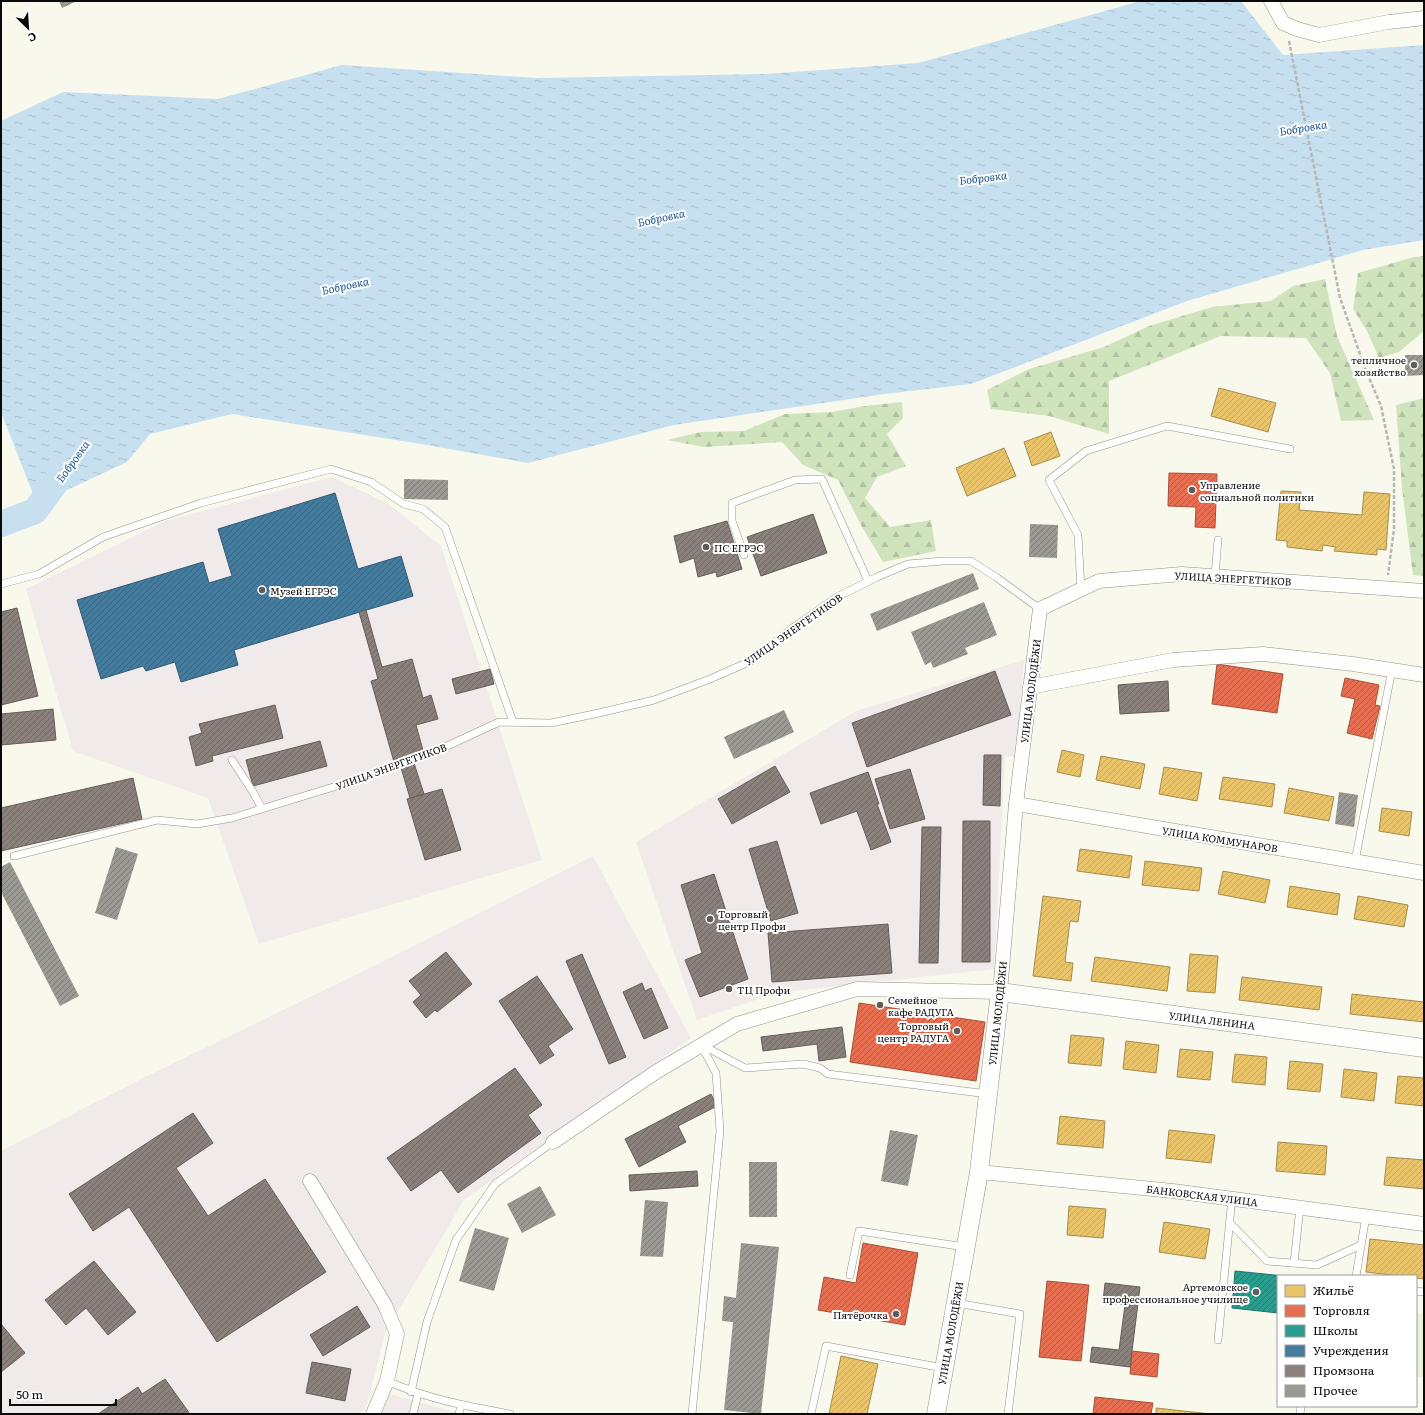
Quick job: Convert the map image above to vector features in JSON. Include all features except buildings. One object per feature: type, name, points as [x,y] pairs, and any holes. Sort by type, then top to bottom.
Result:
[{"type":"street","points":[[1271,1],[1283,23],[1297,29],[1319,35],[1389,22],[1424,18]]},
{"type":"street","name":"УЛИЦА ЭНЕРГЕТИКОВ","points":[[1040,609],[1099,581],[1182,574],[1424,591]]},
{"type":"street","name":"УЛИЦА МОЛОДЁЖИ","points":[[936,1414],[979,1172],[1000,992],[1016,804],[1040,609]]},
{"type":"street","points":[[1030,687],[1173,660],[1263,654],[1392,669],[1424,675]]},
{"type":"street","name":"УЛИЦА КОММУНАРОВ","points":[[1016,804],[1424,873]]},
{"type":"street","points":[[553,1142],[656,1072],[737,1024],[857,989],[1000,992]]},
{"type":"street","name":"УЛИЦА ЛЕНИНА","points":[[1000,992],[1424,1048]]},
{"type":"street","name":"БАНКОВСКАЯ УЛИЦА","points":[[979,1172],[1173,1191],[1424,1224]]},
{"type":"street","points":[[310,1181],[385,1305],[397,1334],[387,1381],[373,1414]]},
{"type":"lane","points":[[1081,590],[1078,535],[1049,480],[1086,451],[1167,426],[1290,450]]},
{"type":"lane","points":[[1,584],[39,574],[103,537],[133,526],[200,503],[331,469],[371,482],[404,504],[423,509],[445,527],[513,722]]},
{"type":"lane","points":[[744,556],[732,521],[732,503],[795,480],[822,478],[868,581]]},
{"type":"lane","points":[[1215,576],[1218,540]]},
{"type":"lane","name":"УЛИЦА ЭНЕРГЕТИКОВ","points":[[14,856],[158,820],[197,824],[232,818],[340,785],[430,754],[499,722],[551,723],[654,700],[710,679],[751,661],[794,627],[837,597],[868,581],[908,564],[943,561],[972,561],[1040,609]]},
{"type":"lane","points":[[1355,861],[1392,669]]},
{"type":"lane","points":[[232,760],[253,792],[262,809]]},
{"type":"lane","points":[[702,1045],[745,1068],[803,1064],[820,1068],[828,1074],[988,1094]]},
{"type":"lane","points":[[692,1414],[720,1131],[716,1073],[702,1045]]},
{"type":"lane","points":[[413,1414],[414,1393],[427,1322],[456,1240],[495,1184],[553,1142]]},
{"type":"lane","points":[[1218,1340],[1232,1198]]},
{"type":"lane","points":[[1294,1263],[1300,1207]]},
{"type":"lane","points":[[1356,1275],[1366,1216]]},
{"type":"lane","points":[[1230,1223],[1267,1261],[1317,1265],[1361,1245]]},
{"type":"lane","points":[[850,1275],[859,1231],[965,1247]]},
{"type":"lane","points":[[955,1303],[1020,1314],[1008,1414]]},
{"type":"lane","points":[[811,1414],[826,1346],[943,1368]]},
{"type":"lane","points":[[387,1381],[414,1393],[461,1405],[510,1414]]},
{"type":"lane","points":[[459,1414],[461,1405]]},
{"type":"path","points":[[1290,45],[1340,298],[1365,368],[1381,406],[1394,469],[1394,529],[1386,588]]},
{"type":"shaded area","points":[[332,477],[389,504],[441,546],[542,860],[259,944],[208,798],[73,751],[26,589],[165,521]]},
{"type":"shaded area","points":[[1024,660],[1016,756],[1005,757],[994,969],[776,993],[697,1020],[636,842],[856,711]]},
{"type":"shaded area","points":[[593,856],[691,1038],[464,1200],[385,1333],[367,1405],[361,1414],[1,1414],[1,1151],[145,1077],[376,965]]},
{"type":"shaded area","points":[[390,1394],[462,1414],[379,1414]]},
{"type":"green space","points":[[1424,256],[1424,331],[1399,352],[1379,358],[1367,331],[1353,309],[1358,273],[1414,257]]},
{"type":"green space","points":[[1325,279],[1337,336],[1374,420],[1341,421],[1330,373],[1306,338],[1221,336],[1109,381],[1109,434],[1049,416],[991,409],[987,390],[1029,369],[1104,347],[1149,326],[1212,307],[1271,301],[1293,286]]},
{"type":"green space","points":[[1424,398],[1424,576],[1413,575],[1402,488],[1396,405]]},
{"type":"green space","points":[[902,402],[903,418],[887,434],[906,466],[877,477],[865,498],[890,527],[931,520],[936,551],[883,562],[862,527],[838,480],[803,465],[782,442],[704,447],[667,440],[701,432],[744,431],[785,414],[832,412],[865,406]]},
{"type":"green space","points":[[1417,1313],[1424,1314],[1424,1377],[1417,1377]]},
{"type":"water","points":[[1141,1],[1241,1],[1283,55],[1424,45],[1424,240],[1363,250],[1187,301],[971,384],[884,394],[674,425],[528,463],[415,443],[232,414],[150,434],[127,462],[37,504],[1,412],[1,121],[63,92],[218,99],[342,65],[536,78],[765,74],[918,63]]},
{"type":"waterway","name":"Бобровка","points":[[1,524],[35,511],[63,473]]},
{"type":"place","name":"тепличное хозяйство","points":[[1414,365]]},
{"type":"place","name":"Управление социальной политики","points":[[1192,490]]},
{"type":"place","name":"ПС ЕГРЭС","points":[[706,547]]},
{"type":"place","name":"Музей ЕГРЭС","points":[[262,590]]},
{"type":"place","name":"Торговый центр Профи","points":[[710,919]]},
{"type":"place","name":"ТЦ Профи","points":[[729,989]]},
{"type":"place","name":"Семейное кафе РАДУГА","points":[[880,1005]]},
{"type":"place","name":"Торговый центр РАДУГА","points":[[957,1031]]},
{"type":"place","name":"Артемовское профессиональное училище","points":[[1256,1292]]},
{"type":"place","name":"Пятёрочка","points":[[896,1314]]}]
